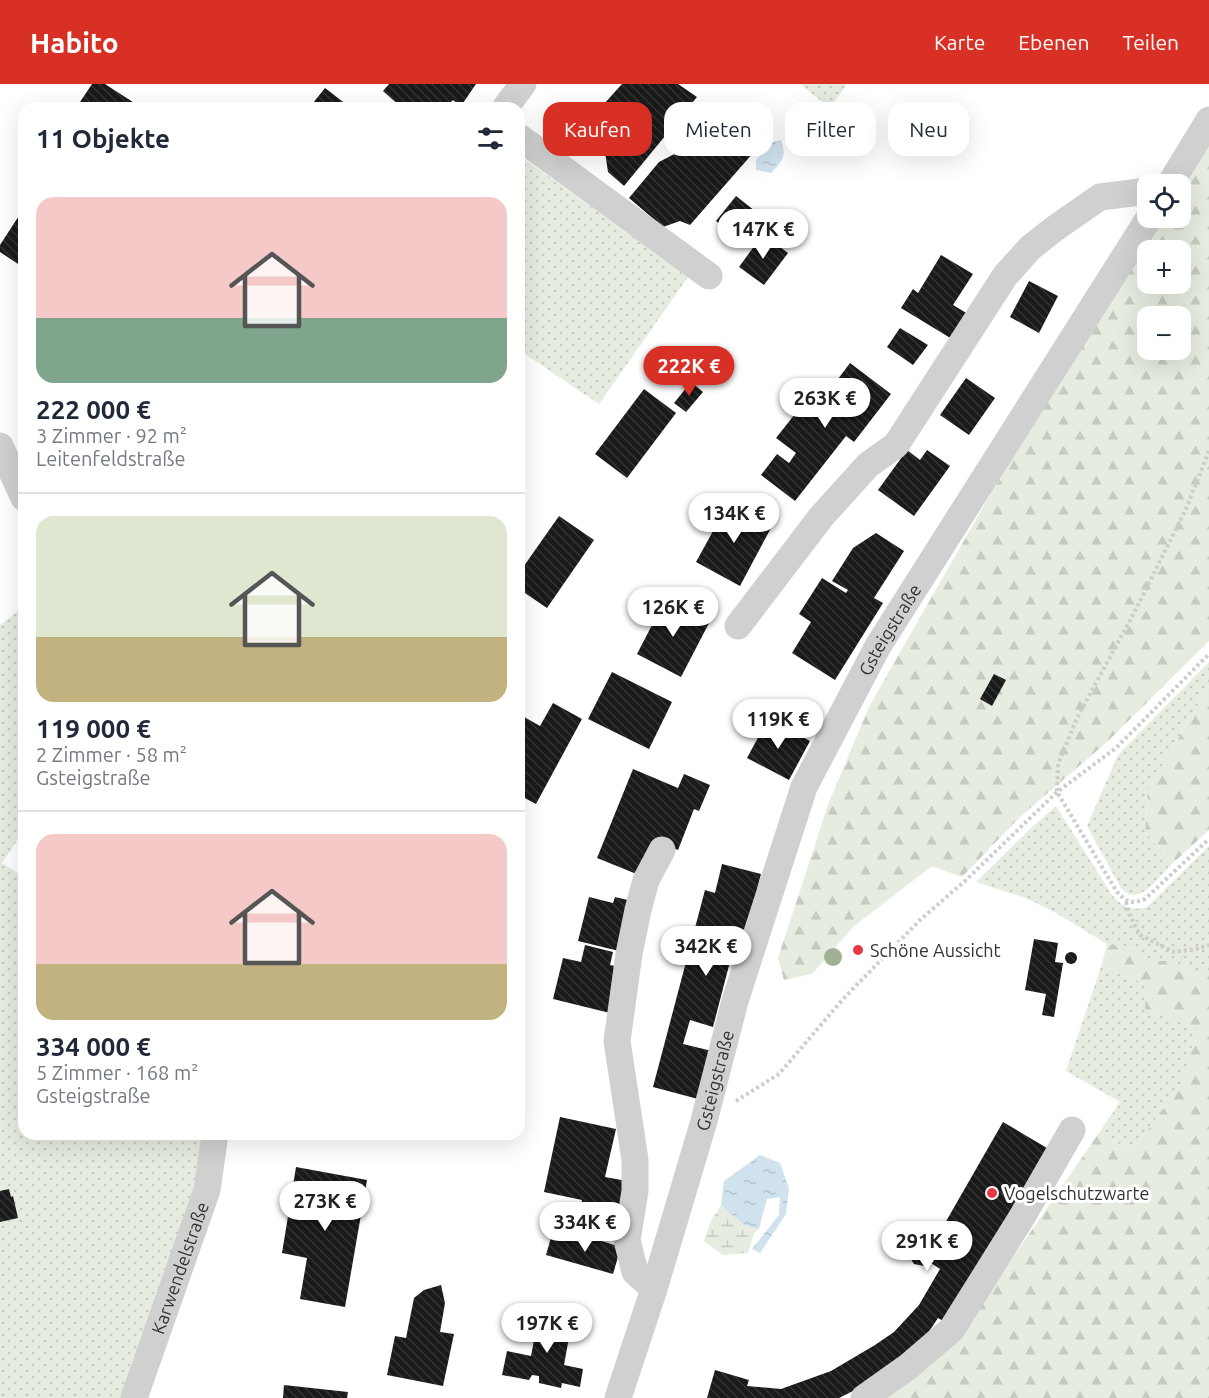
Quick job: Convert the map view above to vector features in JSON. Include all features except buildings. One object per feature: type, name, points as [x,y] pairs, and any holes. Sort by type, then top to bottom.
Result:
[{"type":"street","points":[[510,102],[523,84]]},
{"type":"street","points":[[1176,174],[1209,120]]},
{"type":"street","points":[[525,140],[709,276]]},
{"type":"street","points":[[738,626],[821,517],[868,465],[896,445],[1005,276],[1030,248],[1100,197],[1137,192]]},
{"type":"street","name":"Gsteigstraße","points":[[618,1398],[654,1289],[704,1121],[735,1001],[804,787],[878,646],[1143,228]]},
{"type":"street","points":[[0,446],[18,485]]},
{"type":"street","points":[[654,1289],[635,1272],[627,1240],[635,1191],[635,1160],[616,1041],[638,910],[646,880],[662,850]]},
{"type":"street","points":[[864,1398],[909,1366],[952,1329],[1000,1254],[1072,1130]]},
{"type":"street","name":"Karwendelstraße","points":[[134,1398],[207,1190],[214,1140]]},
{"type":"path","points":[[1209,451],[1181,519],[1136,609],[1077,718],[1058,764],[1057,792],[1117,892],[1126,902],[1129,914],[1140,935],[1174,952],[1209,945]]},
{"type":"path","points":[[704,1121],[779,1074],[844,998],[920,920],[1057,792],[1116,748],[1209,654]]},
{"type":"path","points":[[1126,902],[1134,903],[1145,899],[1209,839]]},
{"type":"green space","points":[[800,84],[847,84],[834,102],[822,102]]},
{"type":"green space","points":[[1209,137],[1209,641],[1107,742],[1021,816],[962,877],[932,866],[854,926],[812,974],[784,980],[778,958],[829,802],[870,705],[993,490],[1137,257],[1137,294],[1191,294],[1191,240],[1147,240],[1155,228],[1191,228],[1191,174],[1187,174]]},
{"type":"green space","points":[[525,159],[688,277],[599,404],[525,354]]},
{"type":"green space","points":[[18,611],[18,839],[2,863],[18,873],[18,1140],[200,1140],[195,1187],[127,1398],[0,1398],[0,625]]},
{"type":"green space","points":[[1209,662],[1209,686],[1148,790],[1145,832],[1173,863],[1142,893],[1135,895],[1128,893],[1121,888],[1087,826],[1118,755]]},
{"type":"green space","points":[[1209,686],[1209,830],[1173,863],[1145,832],[1148,790]]},
{"type":"green space","points":[[1056,806],[1112,895],[1123,905],[1131,908],[1147,907],[1209,846],[1209,974],[1197,975],[1174,961],[1151,961],[1135,948],[1107,944],[1058,914],[1026,898],[976,882]]},
{"type":"green space","points":[[1107,944],[1135,948],[1151,961],[1174,961],[1197,975],[1209,974],[1209,1398],[877,1398],[980,1305],[1099,1133],[1132,1151],[1180,1086],[1197,1029],[1145,1009],[1146,984],[1101,967]]},
{"type":"green space","points":[[1101,967],[1146,984],[1145,1009],[1198,1029],[1180,1086],[1132,1151],[1099,1133],[1120,1102],[1066,1071]]},
{"type":"green space","points":[[721,1205],[744,1225],[759,1229],[754,1233],[748,1253],[723,1255],[704,1241],[711,1221]]},
{"type":"water","points":[[781,140],[783,146],[783,155],[778,165],[771,173],[756,170],[756,160],[760,156],[773,156],[773,142]]},
{"type":"water","points":[[760,1155],[780,1163],[789,1189],[786,1214],[760,1253],[752,1249],[779,1215],[780,1197],[767,1199],[759,1229],[744,1225],[721,1205],[724,1181]]},
{"type":"place","name":"Schöne Aussicht","points":[[858,950]]},
{"type":"place","name":"Vogelschutzwarte","points":[[992,1193]]}]
